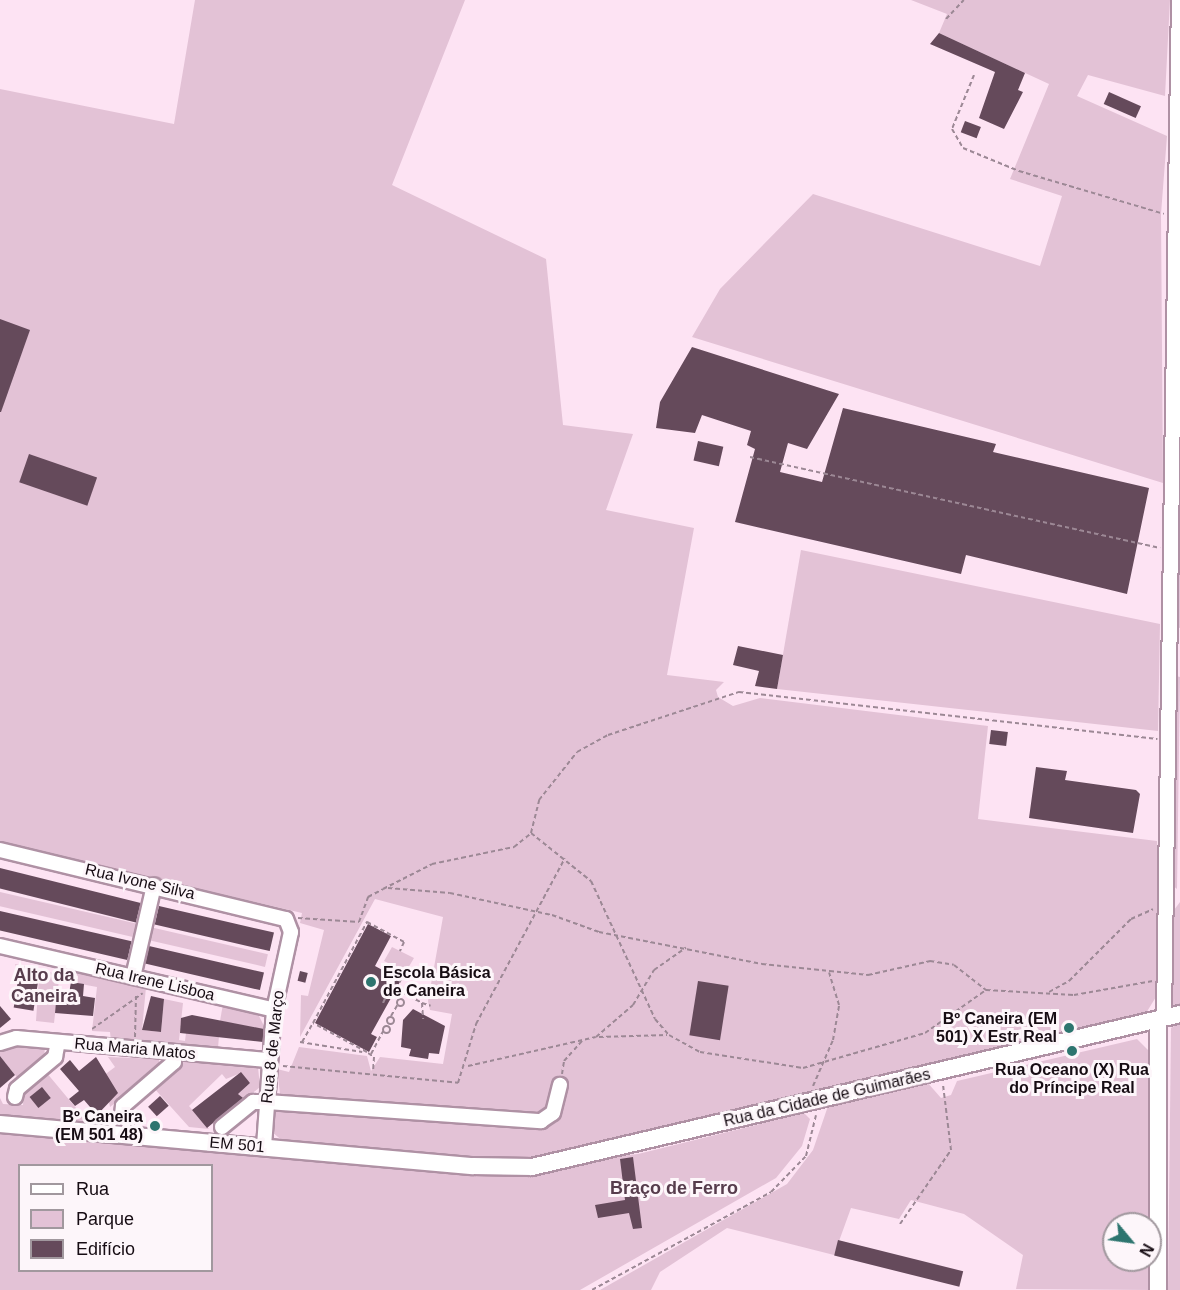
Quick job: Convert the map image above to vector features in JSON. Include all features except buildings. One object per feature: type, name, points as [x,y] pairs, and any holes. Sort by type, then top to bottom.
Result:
[{"type":"main road","name":"Rua da Cidade de Guimarães","points":[[473,1166],[559,1163],[816,1099],[1167,1017]]},
{"type":"main road","points":[[1158,1290],[1167,1017]]},
{"type":"main road","name":"EM 501","points":[[0,1124],[473,1166]]},
{"type":"street","points":[[1167,1017],[1165,903],[1168,548],[1172,215],[1179,0]]},
{"type":"street","name":"Rua Ivone Silva","points":[[0,850],[281,915]]},
{"type":"street","points":[[133,977],[153,885]]},
{"type":"street","points":[[1165,903],[1180,894]]},
{"type":"street","name":"Rua 8 de Março","points":[[264,1147],[274,1010],[291,932],[281,915]]},
{"type":"street","name":"Rua Irene Lisboa","points":[[0,946],[274,1010]]},
{"type":"street","name":"Rua Maria Matos","points":[[0,1043],[16,1038],[270,1062]]},
{"type":"street","points":[[15,1097],[17,1089],[55,1057],[58,1042]]},
{"type":"street","points":[[122,1115],[123,1106],[174,1062],[174,1052]]},
{"type":"street","points":[[222,1127],[254,1102],[267,1101],[541,1121],[553,1113],[560,1082]]},
{"type":"path","points":[[946,19],[964,0]]},
{"type":"path","points":[[974,75],[952,129],[963,148],[1019,171],[1172,215]]},
{"type":"path","points":[[750,457],[1168,548]]},
{"type":"path","points":[[281,915],[359,922],[368,897],[432,864],[514,847],[531,833],[539,800],[577,752],[608,735],[739,692],[1166,740]]},
{"type":"path","points":[[531,833],[591,881],[643,991],[669,1035]]},
{"type":"path","points":[[270,1062],[458,1083],[467,1066],[476,1024],[565,858]]},
{"type":"path","points":[[383,889],[450,893],[618,935],[829,972],[868,975],[930,962],[954,965],[986,990],[1074,995],[1156,981]]},
{"type":"path","points":[[1049,992],[1069,981],[1131,919],[1165,903]]},
{"type":"path","points":[[369,1053],[301,1042],[368,922],[404,942],[400,951]]},
{"type":"path","points":[[596,1037],[643,991],[662,962],[689,947]]},
{"type":"path","points":[[592,1290],[778,1186],[806,1156],[816,1124],[816,1099],[813,1084],[824,1064],[839,1005],[829,972]]},
{"type":"path","points":[[403,975],[396,989],[422,1004],[431,1006]]},
{"type":"path","points":[[383,1003],[389,990]]},
{"type":"path","points":[[467,1066],[596,1037],[669,1035],[700,1052],[803,1068],[824,1064],[925,1033],[986,990]]},
{"type":"path","points":[[92,1029],[145,991]]},
{"type":"path","points":[[372,1072],[369,1053],[401,999],[407,994]]},
{"type":"path","points":[[136,996],[136,1039],[141,1042]]},
{"type":"path","points":[[422,1004],[423,1019]]},
{"type":"path","points":[[313,1023],[369,1053]]},
{"type":"path","points":[[560,1082],[564,1061],[582,1041]]},
{"type":"path","points":[[900,1224],[951,1150],[940,1071]]},
{"type":"green space","points":[[195,0],[465,0],[392,185],[546,259],[563,425],[633,434],[606,510],[694,528],[667,675],[724,682],[716,690],[718,697],[733,706],[760,698],[988,726],[978,819],[1157,841],[1159,992],[1143,1018],[531,1161],[284,1142],[272,1132],[274,1112],[284,1107],[547,1127],[556,1122],[567,1081],[556,1077],[549,1110],[540,1115],[280,1094],[277,1069],[289,1072],[299,1047],[367,1056],[371,1071],[380,1057],[443,1064],[452,1014],[430,1010],[428,1001],[443,917],[375,899],[300,1037],[301,995],[308,996],[324,930],[300,923],[302,913],[0,843],[0,89],[174,124]]},
{"type":"green space","points":[[911,0],[1170,0],[1165,96],[1088,75],[1077,96],[1167,136],[1161,214],[1163,483],[692,337],[720,289],[813,194],[1040,266],[1062,196],[1010,179],[1049,84],[939,33],[947,14]]},
{"type":"green space","points":[[1180,381],[1180,628],[1176,627]]},
{"type":"green space","points":[[801,550],[1160,624],[1158,731],[777,689]]},
{"type":"green space","points":[[1176,676],[1180,677],[1177,889],[1172,885]]},
{"type":"green space","points":[[0,892],[140,924],[137,938],[0,906]]},
{"type":"green space","points":[[1180,902],[1180,1007],[1172,1009],[1171,914]]},
{"type":"green space","points":[[150,927],[268,954],[265,967],[147,940]]},
{"type":"green space","points":[[392,947],[414,958],[401,980],[388,973],[392,965],[384,961]]},
{"type":"green space","points":[[15,964],[78,979],[76,970],[146,987],[142,1030],[161,1032],[164,999],[183,1003],[179,1040],[185,1041],[186,1033],[219,1036],[218,1048],[111,1041],[110,1032],[92,1031],[97,987],[59,980],[54,1023],[36,1021],[39,977],[19,974]]},
{"type":"green space","points":[[223,1004],[259,1016],[266,1030],[220,1021]]},
{"type":"green space","points":[[1180,1022],[1180,1290],[1168,1290],[1171,1028]]},
{"type":"green space","points":[[1137,1039],[1153,1055],[1152,1212],[1102,1212],[1102,1272],[1152,1272],[1152,1290],[1016,1289],[1023,1255],[964,1214],[911,1200],[899,1219],[851,1208],[834,1255],[727,1228],[660,1272],[651,1290],[600,1290],[787,1184],[813,1150],[828,1106],[927,1082],[941,1098],[951,1095],[957,1081]]},
{"type":"green space","points":[[13,1045],[45,1047],[44,1059],[19,1080],[0,1056],[0,1049]]},
{"type":"green space","points":[[108,1057],[159,1059],[159,1068],[110,1107],[103,1076],[115,1067]]},
{"type":"green space","points":[[186,1060],[258,1067],[260,1087],[244,1100],[238,1094],[250,1083],[241,1073],[226,1079],[222,1074],[189,1106],[209,1129],[189,1127],[153,1087]]},
{"type":"green space","points":[[46,1072],[86,1120],[135,1124],[135,1128],[0,1117],[0,1098],[3,1104],[23,1105],[24,1090]]},
{"type":"green space","points":[[804,1113],[810,1119],[802,1146],[776,1178],[580,1290],[0,1290],[0,1129],[121,1138],[262,1158],[505,1168],[638,1154]]},
{"type":"place","name":"Escola Básica de Caneira","points":[[371,982]]},
{"type":"place","name":"Bº Caneira (EM 501) X Estr Real","points":[[1069,1028]]},
{"type":"place","name":"Rua Oceano (X) Rua do Príncipe Real","points":[[1072,1051]]},
{"type":"place","name":"Bº Caneira (EM 501 48)","points":[[155,1126]]},
{"type":"district","name":"Alto da Caneira","points":[[44,986]]},
{"type":"district","name":"Braço de Ferro","points":[[674,1188]]}]
